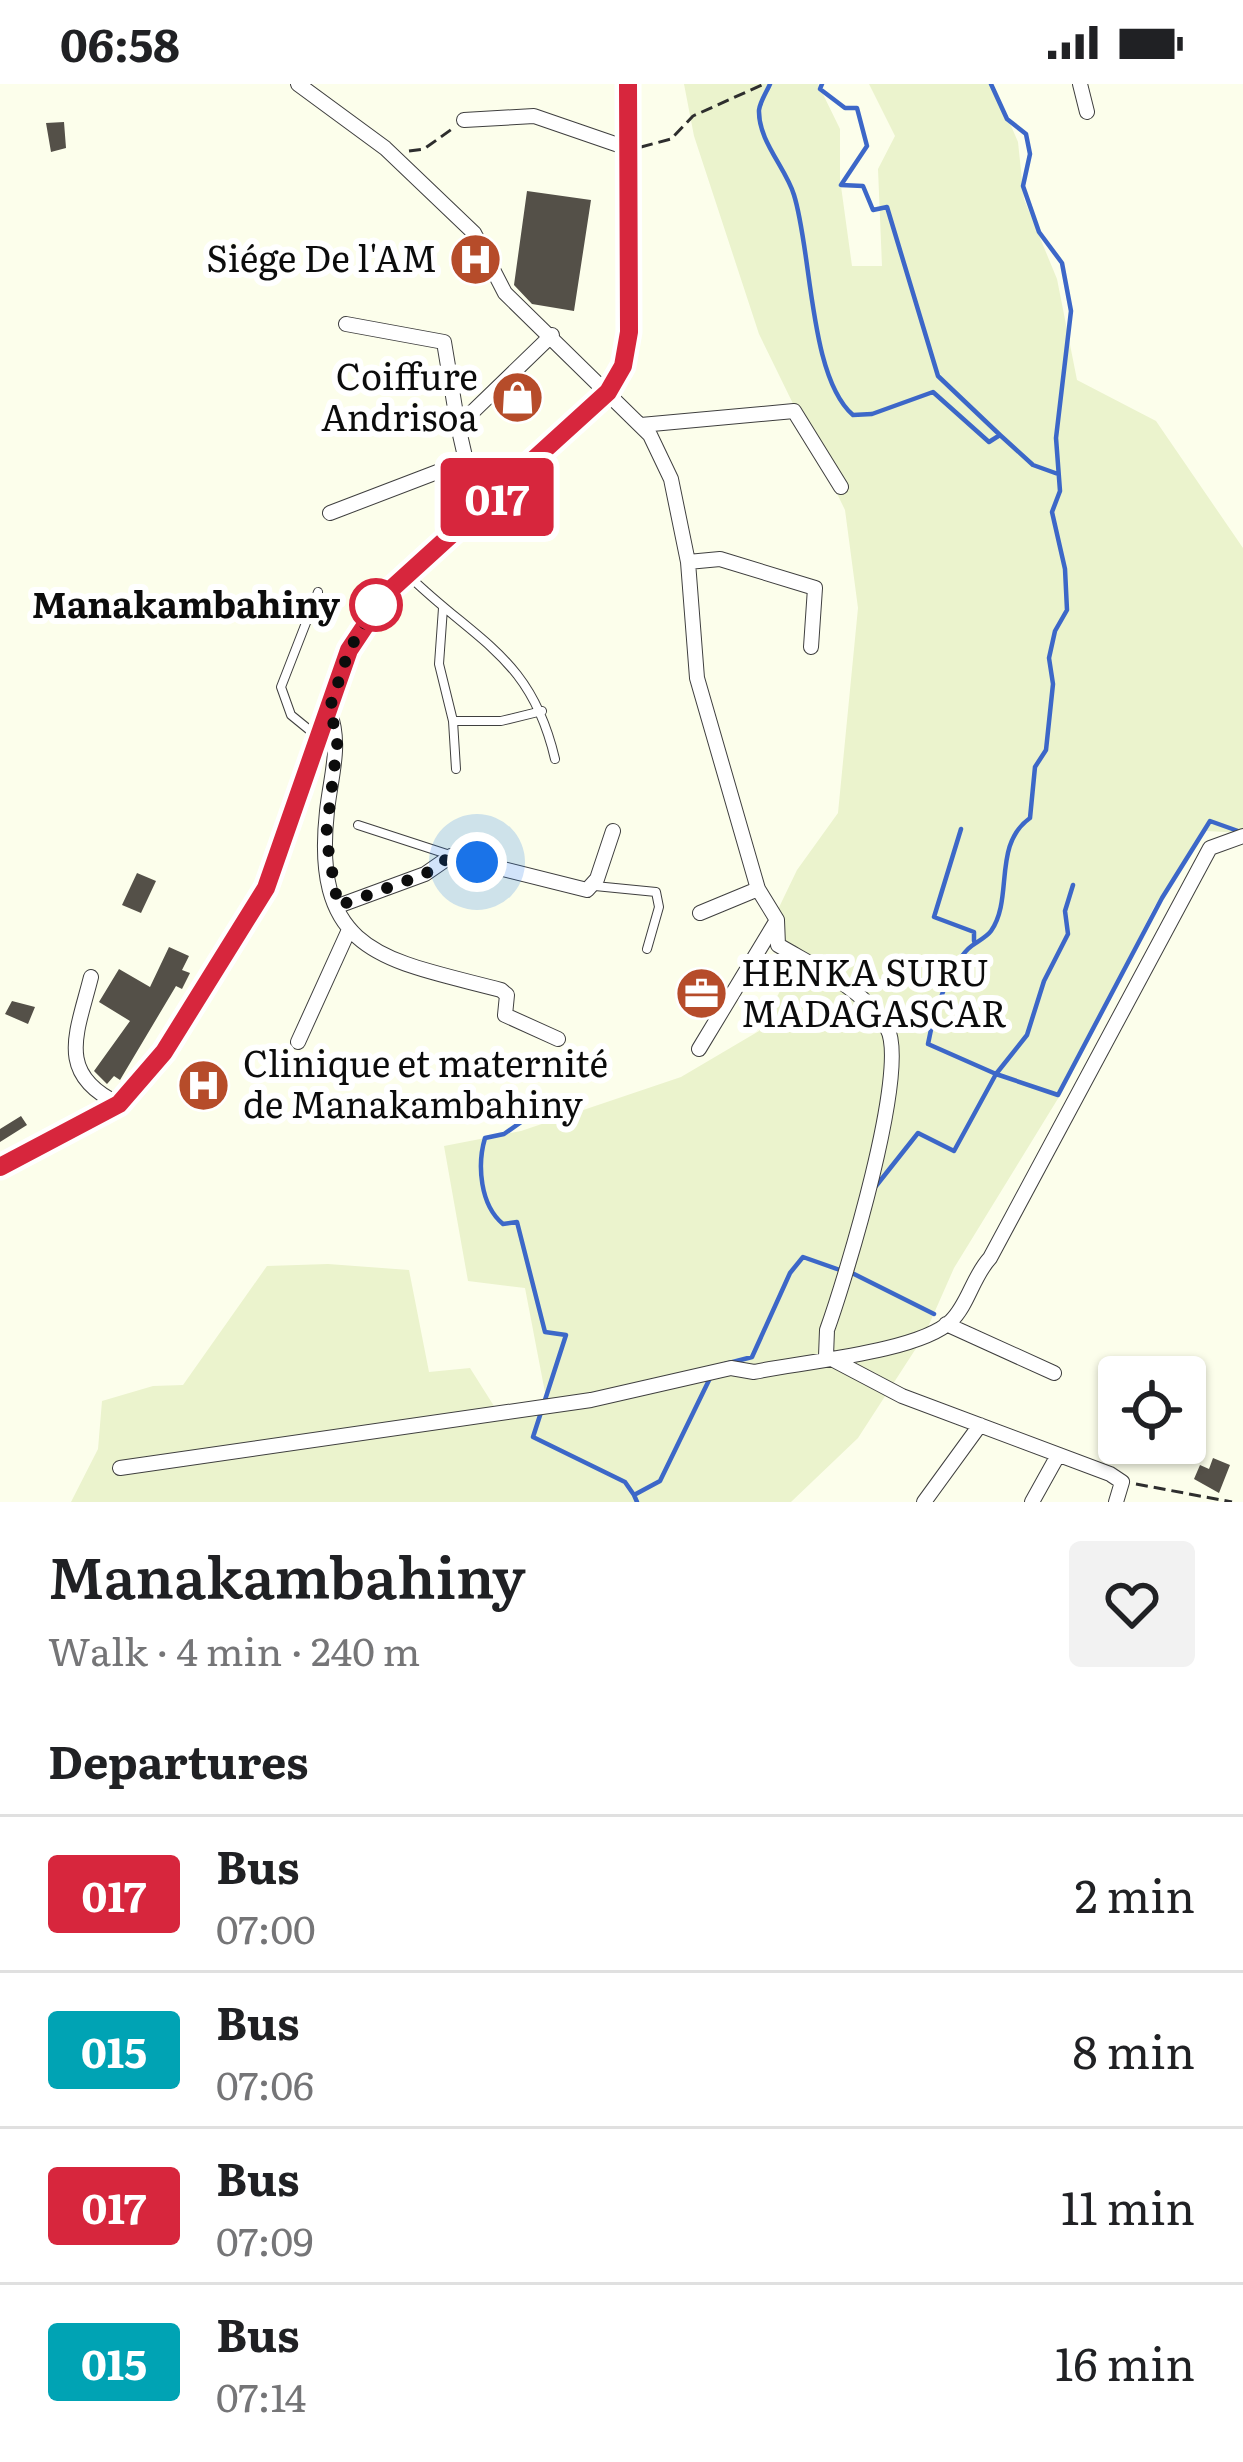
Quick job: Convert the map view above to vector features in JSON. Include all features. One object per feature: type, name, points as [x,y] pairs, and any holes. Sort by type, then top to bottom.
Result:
[{"type":"street","points":[[298,84],[385,148],[474,233],[506,293],[641,425],[671,479],[688,562],[697,678],[758,889],[777,920],[778,945],[854,992],[880,1018],[893,1046],[884,1119],[827,1330],[826,1356]]},
{"type":"street","points":[[0,1167],[119,1104],[164,1052],[266,888],[356,634],[408,574],[608,392],[623,366],[629,332],[628,84]]},
{"type":"street","points":[[1080,84],[1087,112]]},
{"type":"street","points":[[464,121],[534,116],[627,149]]},
{"type":"street","points":[[346,324],[444,342],[478,513]]},
{"type":"street","points":[[458,426],[552,335]]},
{"type":"street","points":[[641,425],[794,411],[841,487]]},
{"type":"street","points":[[330,513],[466,460]]},
{"type":"street","points":[[688,562],[720,559],[814,588],[811,647]]},
{"type":"street","points":[[329,710],[338,737],[326,836],[338,906],[348,932],[368,950],[501,990],[507,995],[505,1015],[558,1039]]},
{"type":"street","points":[[338,906],[425,874],[451,856],[580,891],[593,886],[613,831]]},
{"type":"street","points":[[120,1468],[591,1400],[731,1368],[754,1372],[928,1336],[946,1324],[990,1258],[1210,848],[1243,836]]},
{"type":"street","points":[[700,914],[758,889]]},
{"type":"street","points":[[699,1048],[777,920]]},
{"type":"street","points":[[298,1042],[348,932]]},
{"type":"street","points":[[91,976],[75,1061],[91,1088],[119,1104]]},
{"type":"street","points":[[946,1324],[1054,1372]]},
{"type":"street","points":[[826,1356],[902,1396],[1122,1482],[1116,1502]]},
{"type":"street","points":[[924,1502],[980,1425]]},
{"type":"street","points":[[1032,1502],[1057,1457]]},
{"type":"lane","points":[[408,574],[518,671],[542,711],[556,759]]},
{"type":"lane","points":[[318,592],[281,687],[281,701],[320,738]]},
{"type":"lane","points":[[443,608],[439,664],[453,721],[456,769]]},
{"type":"lane","points":[[453,721],[500,721],[542,711]]},
{"type":"lane","points":[[358,825],[451,856]]},
{"type":"lane","points":[[593,886],[656,892],[659,907],[647,949]]},
{"type":"path","points":[[627,149],[671,140],[702,111],[762,86]]},
{"type":"path","points":[[385,148],[424,148],[464,121]]},
{"type":"path","points":[[1122,1482],[1232,1502]]},
{"type":"green space","points":[[684,84],[818,84],[840,129],[840,179],[852,266],[882,266],[878,169],[895,136],[869,84],[993,84],[1018,142],[1024,199],[1057,279],[1077,380],[1156,421],[1243,548],[1243,833],[1206,831],[1154,907],[1062,1092],[954,1268],[924,1336],[858,1438],[791,1502],[71,1502],[98,1449],[102,1401],[153,1386],[183,1385],[267,1266],[328,1264],[409,1270],[429,1372],[470,1368],[499,1414],[547,1403],[525,1288],[468,1281],[444,1146],[521,1131],[681,1077],[759,1031],[790,972],[770,926],[797,870],[838,813],[858,608],[845,510],[759,334],[694,136]]},
{"type":"building","points":[[64,122],[66,148],[51,152],[46,123]]},
{"type":"building","points":[[527,191],[591,200],[574,311],[532,304],[514,285]]},
{"type":"building","points":[[137,873],[156,881],[141,913],[122,905]]},
{"type":"building","points":[[169,947],[189,956],[182,970],[190,973],[182,989],[176,986],[120,1080],[114,1076],[107,1084],[94,1071],[130,1021],[99,1002],[119,969],[150,987]]},
{"type":"building","points":[[12,1001],[35,1007],[28,1024],[5,1014]]},
{"type":"building","points":[[21,1116],[27,1125],[0,1142],[0,1129]]},
{"type":"building","points":[[1213,1458],[1230,1465],[1219,1493],[1194,1479],[1200,1465],[1209,1469]]},
{"type":"waterway","points":[[770,84],[760,107],[760,121],[794,195],[820,344],[839,397],[853,415],[872,414],[933,392],[989,442],[1000,435],[1033,465],[1058,474]]},
{"type":"waterway","points":[[822,84],[820,89],[845,108],[857,108],[867,146],[841,185],[863,186],[873,210],[887,207],[938,376],[1000,435]]},
{"type":"waterway","points":[[876,1186],[918,1133],[954,1151],[996,1074],[928,1044],[954,968],[968,949],[989,934],[998,918],[1011,842],[1030,818],[1035,767],[1046,750],[1053,684],[1049,658],[1055,631],[1067,610],[1065,569],[1052,512],[1060,491],[1056,438],[1071,311],[1062,263],[1039,232],[1023,186],[1030,154],[1026,134],[1007,119],[991,84]]},
{"type":"waterway","points":[[996,1074],[1058,1095],[1162,898],[1210,821],[1238,831]]},
{"type":"waterway","points":[[961,829],[934,917],[974,932],[974,941]]},
{"type":"waterway","points":[[996,1074],[1027,1035],[1044,981],[1068,934],[1065,911],[1073,885]]},
{"type":"waterway","points":[[534,1113],[504,1134],[485,1138],[481,1160],[489,1206],[503,1224],[517,1222],[545,1332],[566,1335],[533,1437],[625,1482],[634,1495]]},
{"type":"waterway","points":[[725,1364],[752,1357],[790,1273],[803,1257],[840,1270]]},
{"type":"waterway","points":[[850,1272],[934,1314]]},
{"type":"waterway","points":[[637,1502],[634,1495],[660,1481],[712,1374]]},
{"type":"bus line","name":"017","points":[[0,1167],[119,1104],[164,1052],[266,888],[349,650],[376,604],[608,392],[623,366],[629,332],[628,84]]},
{"type":"place","name":"Siége De l'AM","points":[[476,259]]},
{"type":"place","name":"Coiffure Andrisoa","points":[[517,398]]},
{"type":"place","name":"Manakambahiny","points":[[376,605]]},
{"type":"place","name":"HENKA SURU MADAGASCAR","points":[[702,994]]},
{"type":"place","name":"Clinique et maternité de Manakambahiny","points":[[204,1085]]},
{"type":"route","points":[[376,605],[356,634],[329,710],[338,737],[326,836],[338,906],[425,874],[451,856],[477,862]]}]
